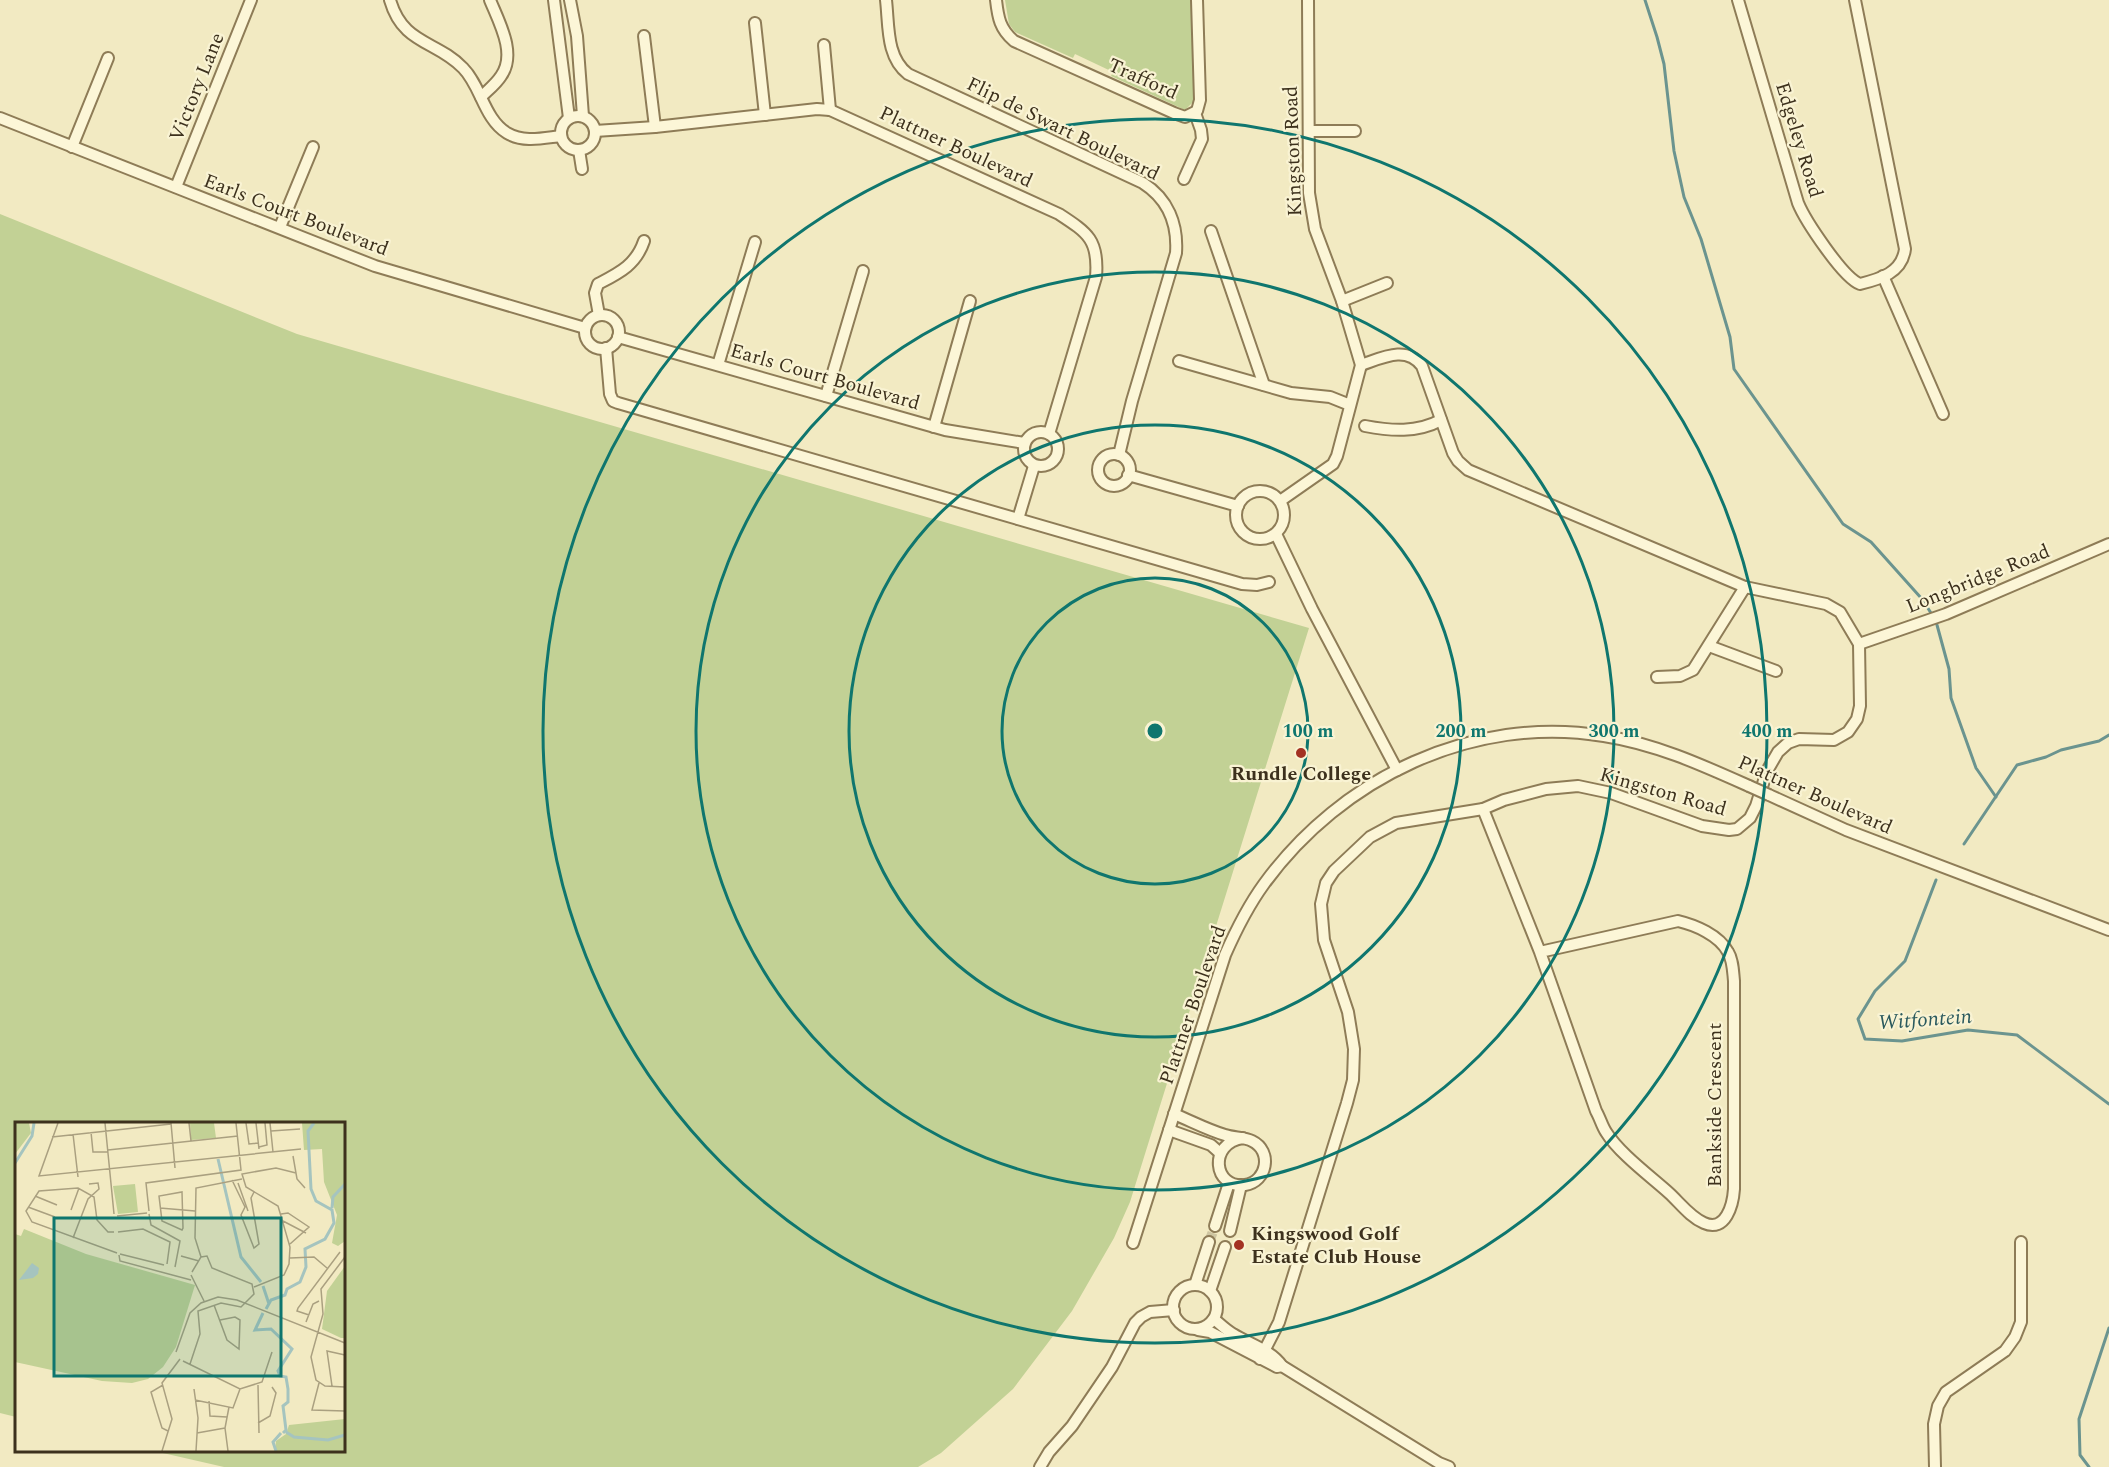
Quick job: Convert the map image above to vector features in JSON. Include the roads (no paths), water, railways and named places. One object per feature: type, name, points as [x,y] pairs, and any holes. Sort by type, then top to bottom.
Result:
[{"type":"street","name":"Victory Lane","points":[[176,187],[251,0]]},
{"type":"street","points":[[390,0],[402,25],[411,35],[461,65],[470,76],[496,124],[506,132],[529,139],[561,135]]},
{"type":"street","points":[[481,97],[501,77],[506,68],[507,58],[504,35],[490,0]]},
{"type":"street","points":[[554,0],[569,118]]},
{"type":"street","points":[[570,0],[577,36],[583,116]]},
{"type":"street","name":"Flip de Swart Boulevard","points":[[886,0],[892,51],[896,62],[908,74],[1143,183],[1161,199],[1174,220],[1177,237],[1176,253],[1132,401],[1119,455]]},
{"type":"street","name":"Trafford","points":[[996,0],[1000,25],[1014,41],[1185,117],[1197,111],[1200,100],[1197,0]]},
{"type":"street","name":"Kingston Road","points":[[1262,1355],[1284,1307],[1353,1080],[1354,1049],[1348,1012],[1324,940],[1321,904],[1326,883],[1334,871],[1370,837],[1396,823],[1483,809],[1504,800],[1546,789],[1578,786],[1620,796],[1702,826],[1737,829],[1750,818],[1767,771],[1778,752],[1788,743],[1799,739],[1834,740],[1848,732],[1857,719],[1860,706],[1858,644],[1840,612],[1826,604],[1745,586],[1468,470],[1453,453],[1422,366],[1417,359],[1400,353],[1361,365],[1315,229],[1311,209],[1308,0]]},
{"type":"street","name":"Edgeley Road","points":[[1738,0],[1793,192],[1808,224],[1852,280],[1860,284],[1883,276]]},
{"type":"street","points":[[1855,0],[1905,249],[1902,263],[1892,273],[1883,276],[1943,414]]},
{"type":"street","points":[[755,23],[765,115]]},
{"type":"street","points":[[644,36],[655,126]]},
{"type":"street","points":[[824,45],[830,110]]},
{"type":"street","points":[[72,147],[108,58]]},
{"type":"street","name":"Plattner Boulevard","points":[[595,131],[830,110],[1059,214],[1087,234],[1094,245],[1097,256],[1096,277],[1049,434]]},
{"type":"street","points":[[1184,179],[1202,139],[1202,130],[1195,113]]},
{"type":"street","points":[[583,116],[591,121],[595,131],[591,144],[579,150],[566,145],[561,135],[564,124],[569,118],[583,116]]},
{"type":"street","name":"Earls Court Boulevard","points":[[0,118],[375,266],[585,328]]},
{"type":"street","points":[[1310,131],[1355,131]]},
{"type":"street","points":[[280,227],[313,147]]},
{"type":"street","points":[[579,150],[582,169]]},
{"type":"street","points":[[1211,231],[1264,385]]},
{"type":"street","points":[[599,315],[594,293],[598,284],[626,269],[641,251],[644,241]]},
{"type":"street","points":[[718,365],[755,242]]},
{"type":"street","points":[[826,396],[862,271]]},
{"type":"street","points":[[1341,301],[1387,284]]},
{"type":"street","points":[[934,427],[969,301]]},
{"type":"street","points":[[599,315],[610,317],[619,331],[618,337],[611,346],[596,348],[588,342],[585,328],[590,319],[599,315]]},
{"type":"street","name":"Earls Court Boulevard","points":[[618,337],[934,427],[1024,443]]},
{"type":"street","points":[[606,348],[610,394],[613,401],[618,403],[1242,584],[1257,585],[1269,582]]},
{"type":"street","points":[[1179,361],[1292,393],[1330,397],[1350,405]]},
{"type":"street","points":[[1280,501],[1333,464],[1361,365]]},
{"type":"street","points":[[1365,426],[1410,430],[1441,420]]},
{"type":"street","points":[[1043,432],[1055,439],[1058,453],[1049,465],[1034,466],[1024,457],[1024,443],[1032,434],[1043,432]]},
{"type":"street","points":[[1119,455],[1127,461],[1128,475],[1122,483],[1112,485],[1099,476],[1098,466],[1104,457],[1119,455]]},
{"type":"street","points":[[1018,519],[1034,466]]},
{"type":"street","points":[[1128,475],[1238,506]]},
{"type":"street","points":[[1254,492],[1268,492],[1280,501],[1285,514],[1281,529],[1276,534],[1261,540],[1246,535],[1237,522],[1238,506],[1241,500],[1254,492]]},
{"type":"street","points":[[1276,534],[1312,609],[1397,770]]},
{"type":"street","name":"Longbridge Road","points":[[1858,644],[1946,614],[2109,544]]},
{"type":"street","points":[[1658,677],[1680,676],[1693,670],[1745,586]]},
{"type":"street","points":[[1709,646],[1776,671]]},
{"type":"street","name":"Plattner Boulevard","points":[[1133,1243],[1225,955],[1249,908],[1283,860],[1313,827],[1343,803],[1397,770],[1452,746],[1521,732],[1563,731],[1604,736],[1654,747],[1694,761],[1846,830],[2109,930]]},
{"type":"street","name":"Bankside Crescent","points":[[1483,809],[1540,952],[1596,1111],[1607,1134],[1692,1215],[1704,1224],[1720,1222],[1728,1216],[1733,1195],[1734,981],[1728,950],[1715,938],[1692,924],[1678,921],[1540,952]]},
{"type":"street","points":[[1174,1114],[1227,1136],[1243,1138],[1253,1141],[1261,1148],[1266,1158],[1265,1169],[1260,1178],[1251,1184],[1229,1183],[1220,1169],[1218,1162],[1220,1153],[1227,1143],[1243,1138]]},
{"type":"street","points":[[1169,1130],[1211,1145],[1220,1153]]},
{"type":"street","points":[[1215,1226],[1229,1183]]},
{"type":"street","points":[[1230,1231],[1241,1185]]},
{"type":"street","points":[[1220,1210],[1235,1214]]},
{"type":"street","points":[[1195,1286],[1209,1242]]},
{"type":"street","points":[[1935,1467],[1934,1424],[1938,1406],[1947,1392],[2005,1351],[2015,1337],[2021,1322],[2021,1242]]},
{"type":"street","points":[[1210,1291],[1225,1247]]},
{"type":"street","points":[[1203,1262],[1218,1267]]},
{"type":"street","points":[[1195,1329],[1202,1328],[1214,1318],[1217,1304],[1210,1291],[1195,1286],[1181,1291],[1174,1303],[1176,1318],[1181,1324],[1195,1329],[1210,1332],[1278,1360],[1282,1366],[1449,1467]]},
{"type":"street","points":[[1040,1467],[1049,1452],[1072,1426],[1112,1367],[1135,1323],[1150,1312],[1174,1310]]},
{"type":"street","points":[[1214,1318],[1262,1355]]},
{"type":"waterway","points":[[1645,0],[1664,64],[1674,151],[1684,197],[1701,239],[1730,337],[1734,369],[1843,524],[1871,542],[1922,599],[1931,613]]},
{"type":"waterway","points":[[1937,625],[1949,669],[1951,698],[1976,768],[1996,797]]},
{"type":"waterway","name":"Witfontein","points":[[1964,844],[2017,765],[2061,750],[2099,741],[2109,735]]},
{"type":"waterway","name":"Witfontein","points":[[1936,880],[1905,961],[1875,991],[1858,1019],[1865,1039],[1902,1041],[1968,1030],[2017,1035],[2109,1104]]},
{"type":"waterway","name":"Witfontein","points":[[2089,1467],[2080,1455],[2079,1419],[2109,1328]]},
{"type":"tunnel","points":[[1209,1242],[1215,1226]]},
{"type":"place","name":"Rundle College","points":[[1301,753]]},
{"type":"place","name":"Kingswood Golf Estate Club House","points":[[1239,1245]]}]
